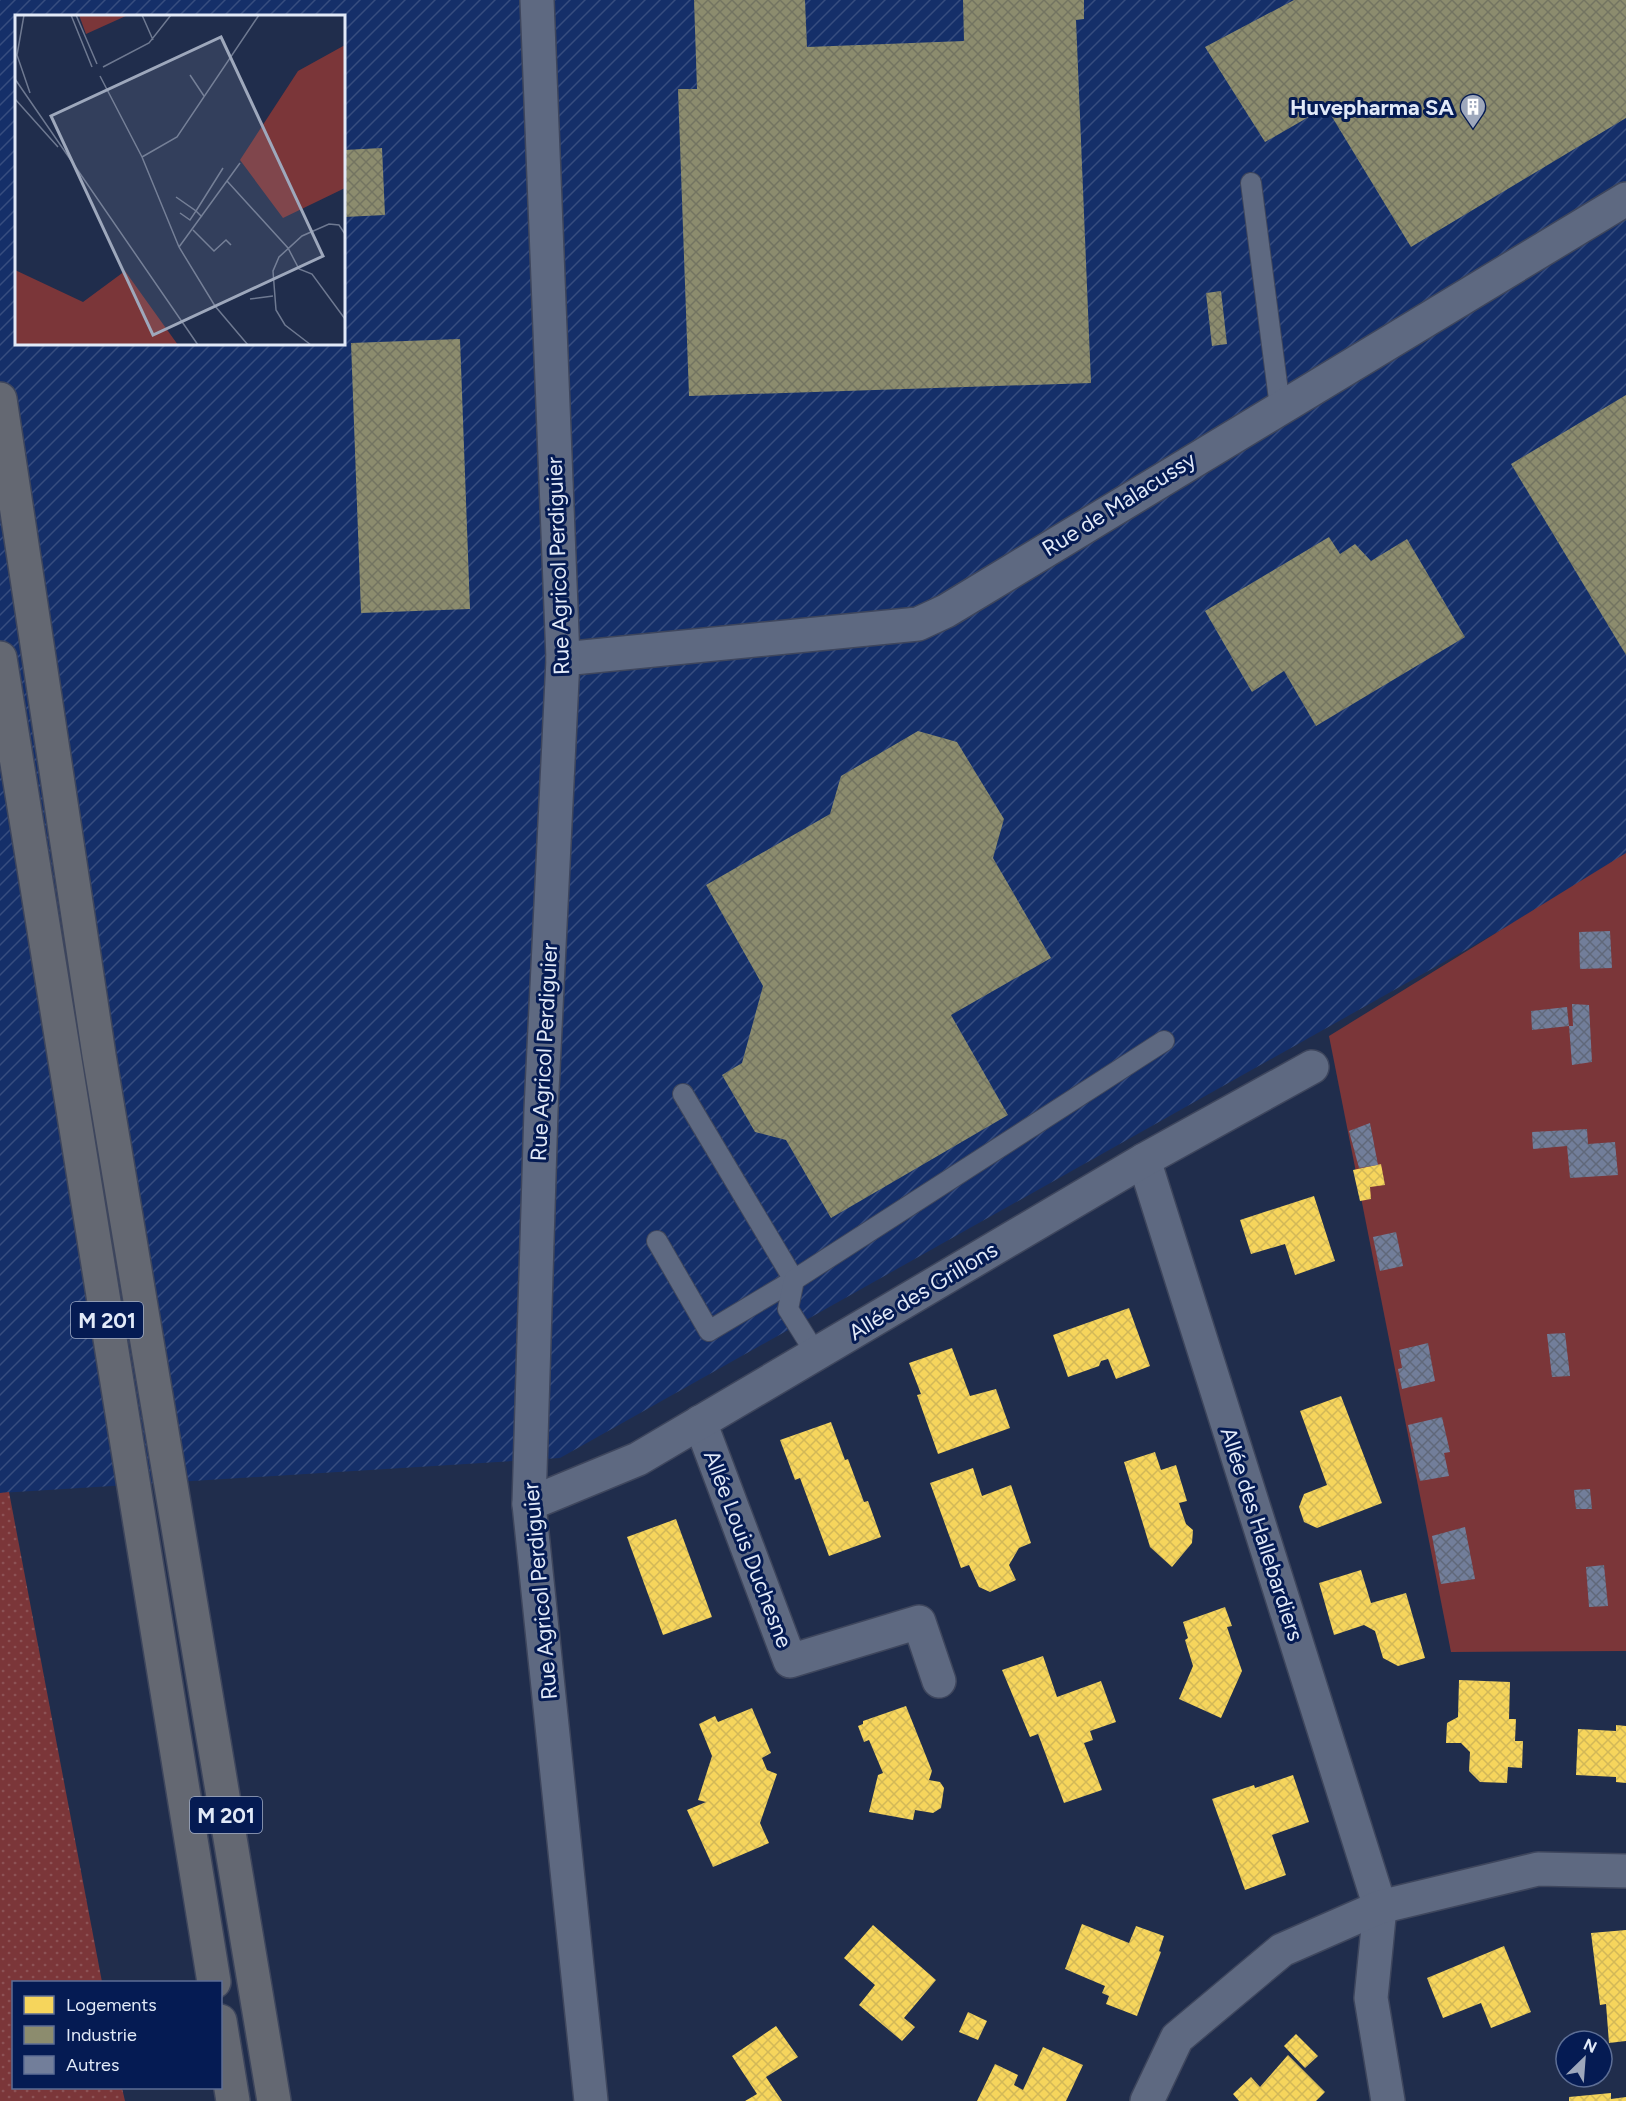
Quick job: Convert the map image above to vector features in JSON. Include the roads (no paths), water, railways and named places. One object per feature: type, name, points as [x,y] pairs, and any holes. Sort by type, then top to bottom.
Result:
[{"type":"highway","name":"M 201","points":[[0,399],[99,1055],[274,2101]]},
{"type":"highway","name":"M 201","points":[[0,658],[214,1981]]},
{"type":"highway","points":[[222,2032],[234,2101]]},
{"type":"street","name":"Rue Agricol Perdiguier","points":[[537,0],[563,660],[541,1110],[529,1504],[591,2101]]},
{"type":"street","name":"Rue de Malacussy","points":[[563,660],[918,624],[946,610],[1626,199]]},
{"type":"street","name":"Allée des Grillons","points":[[529,1504],[638,1459],[1144,1161],[1312,1066]]},
{"type":"street","name":"Allée des Hallebardiers","points":[[1144,1161],[1380,1907]]},
{"type":"street","name":"Allée Louis Duchesne","points":[[700,1422],[790,1661],[919,1622],[939,1681]]},
{"type":"street","points":[[1147,2101],[1178,2038],[1282,1950],[1380,1907],[1538,1869],[1626,1871]]},
{"type":"street","points":[[1380,1907],[1371,1998],[1389,2101]]},
{"type":"lane","points":[[1251,183],[1280,407]]},
{"type":"lane","points":[[657,1241],[709,1331],[794,1280],[1164,1041]]},
{"type":"lane","points":[[683,1094],[794,1280],[788,1309],[816,1354]]},
{"type":"place","name":"Huvepharma SA","points":[[1473,130]]}]
